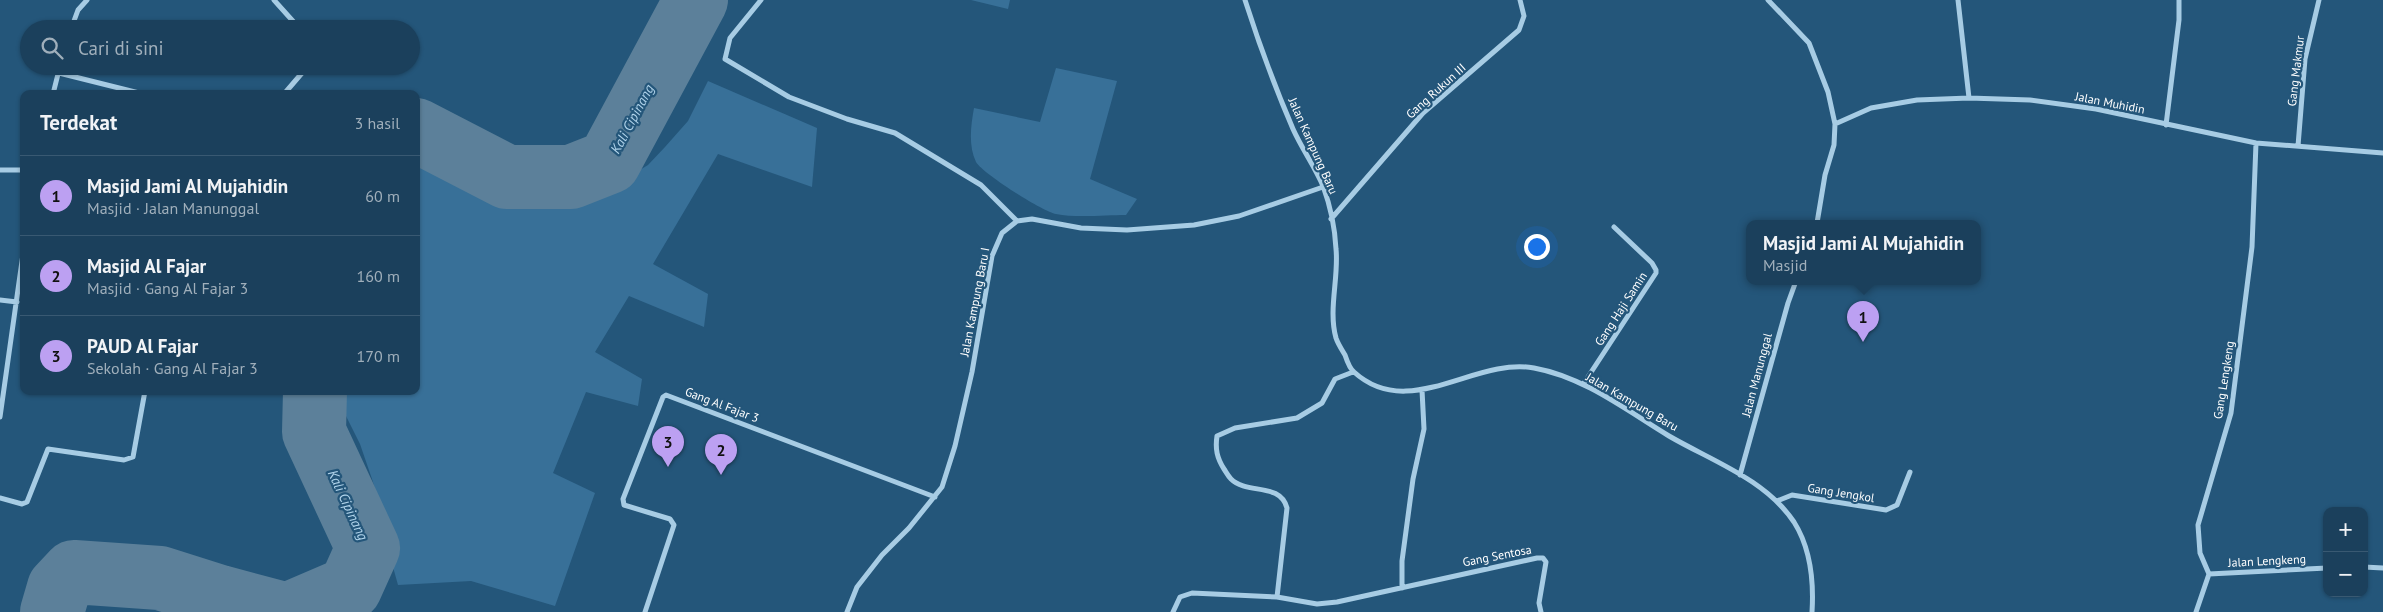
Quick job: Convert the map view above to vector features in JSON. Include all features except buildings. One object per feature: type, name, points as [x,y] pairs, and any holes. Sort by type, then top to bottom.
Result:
[{"type":"street","points":[[74,20],[78,10],[87,0]]},
{"type":"street","points":[[274,0],[292,20]]},
{"type":"street","points":[[761,0],[730,38],[726,59],[789,96],[847,120],[895,133],[981,186],[1017,221],[1032,219],[1081,228],[1127,230],[1194,225],[1239,216],[1323,187]]},
{"type":"street","name":"Jalan Kampung Baru","points":[[1246,0],[1269,72],[1295,132],[1323,187],[1337,250],[1334,301],[1336,337],[1353,372],[1378,387],[1404,392],[1422,390],[1509,368],[1533,368],[1584,383],[1671,436],[1756,484],[1777,501],[1794,522],[1805,544],[1812,573],[1812,612]]},
{"type":"street","name":"Gang Rukun III","points":[[1331,219],[1423,113],[1519,30],[1524,16],[1520,0]]},
{"type":"street","points":[[1768,0],[1809,44],[1828,92],[1835,124],[1834,145],[1825,175],[1818,220]]},
{"type":"street","points":[[1958,0],[1969,98]]},
{"type":"street","points":[[2166,125],[2179,20],[2179,0]]},
{"type":"street","name":"Gang Makmur","points":[[2298,146],[2305,59],[2319,0]]},
{"type":"street","points":[[54,90],[58,75]]},
{"type":"street","points":[[67,75],[127,90]]},
{"type":"street","points":[[287,90],[300,75]]},
{"type":"street","name":"Jalan Muhidin","points":[[1835,124],[1871,108],[1917,100],[1969,98],[2030,100],[2096,109],[2256,143],[2383,154]]},
{"type":"street","name":"Gang Lengkeng","points":[[2209,574],[2200,553],[2198,525],[2231,414],[2252,247],[2256,143]]},
{"type":"street","points":[[0,170],[20,170]]},
{"type":"street","name":"Jalan Kampung Baru I","points":[[847,612],[858,587],[882,555],[909,528],[942,486],[955,446],[972,372],[992,256],[1002,233],[1017,221]]},
{"type":"street","name":"Gang Haji Samin","points":[[1584,383],[1656,273],[1652,263],[1614,227]]},
{"type":"street","points":[[0,417],[20,278]]},
{"type":"street","name":"Jalan Manunggal","points":[[1740,475],[1795,285]]},
{"type":"street","points":[[0,300],[17,302]]},
{"type":"street","points":[[1276,597],[1286,508],[1285,501],[1278,495],[1243,486],[1231,479],[1215,450],[1217,436],[1235,428],[1297,418],[1322,403],[1336,379],[1353,372]]},
{"type":"street","points":[[1402,588],[1402,561],[1413,479],[1424,429],[1422,390]]},
{"type":"street","points":[[0,498],[22,504],[27,502],[48,449],[124,460],[133,457],[144,395]]},
{"type":"street","name":"Gang Al Fajar 3","points":[[645,612],[674,525],[670,520],[624,505],[623,499],[663,397],[666,395],[935,497]]},
{"type":"street","name":"Gang Jengkol","points":[[1777,501],[1792,495],[1886,510],[1897,505],[1910,472]]},
{"type":"street","name":"Gang Sentosa","points":[[1173,612],[1180,597],[1192,593],[1276,597],[1317,604],[1337,602],[1496,566],[1543,558],[1546,562],[1539,603],[1541,612]]},
{"type":"street","points":[[2368,567],[2383,568]]},
{"type":"street","name":"Jalan Lengkeng","points":[[2209,574],[2323,568]]},
{"type":"street","points":[[2196,612],[2209,574]]},
{"type":"shaded area","points":[[971,0],[1010,0],[1008,9]]},
{"type":"shaded area","points":[[1056,68],[1117,81],[1090,179],[1137,199],[1126,215],[1072,216],[1049,212],[1001,183],[976,162],[971,142],[974,108],[1040,122]]},
{"type":"shaded area","points":[[708,81],[817,128],[812,187],[718,154],[653,264],[708,294],[704,327],[629,296],[595,352],[642,379],[638,406],[586,392],[553,473],[595,493],[555,606],[471,581],[398,585],[393,567],[393,547],[372,479],[360,444],[337,395],[420,395],[420,153],[453,168],[476,184],[499,193],[560,195],[617,184],[648,165],[688,121]]},
{"type":"waterway","name":"Kali Cipinang","points":[[420,132],[507,177],[571,177],[609,162],[696,0]]},
{"type":"waterway","name":"Kali Cipinang","points":[[294,612],[350,588],[368,548],[314,432],[315,395]]},
{"type":"waterway","name":"Kali Cipinang","points":[[52,612],[59,588],[74,572],[160,578],[276,612]]},
{"type":"place","name":"Masjid Jami Al Mujahidin","points":[[1863,342]]},
{"type":"place","name":"PAUD Al Fajar","points":[[668,467]]},
{"type":"place","name":"Masjid Al Fajar","points":[[721,475]]}]
